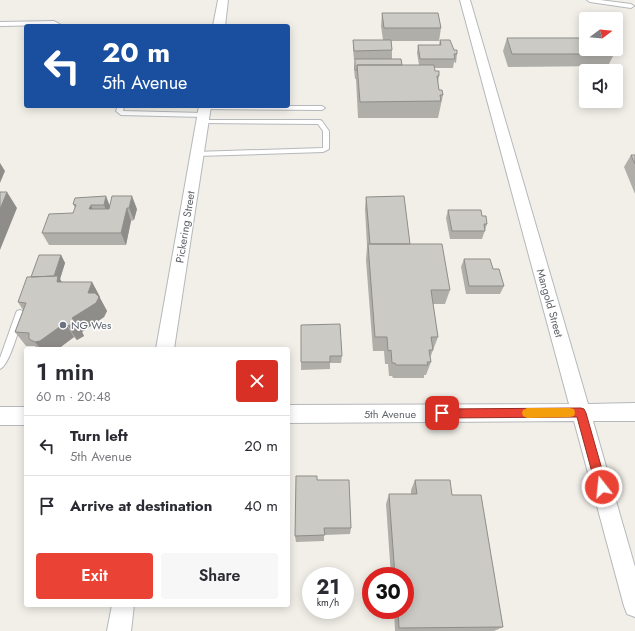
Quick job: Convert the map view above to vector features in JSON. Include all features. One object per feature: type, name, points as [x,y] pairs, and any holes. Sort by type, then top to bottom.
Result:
[{"type":"street","points":[[219,24],[223,0]]},
{"type":"street","name":"Mangold Street","points":[[465,0],[635,606]]},
{"type":"street","name":"Pickering Street","points":[[165,347],[204,112]]},
{"type":"street","name":"5th Avenue","points":[[290,414],[635,412]]},
{"type":"street","points":[[0,416],[24,416]]},
{"type":"street","points":[[119,631],[123,607]]},
{"type":"lane","points":[[590,0],[631,6]]},
{"type":"lane","points":[[0,24],[54,24]]},
{"type":"lane","points":[[120,108],[119,111],[121,112],[204,112],[322,108]]},
{"type":"lane","points":[[197,154],[326,149],[326,131],[320,122],[204,112]]},
{"type":"lane","points":[[0,365],[4,359],[20,313]]},
{"type":"building","points":[[382,13],[438,13],[441,28],[384,28]]},
{"type":"building","points":[[507,38],[579,38],[579,54],[512,54]]},
{"type":"building","points":[[353,40],[391,40],[392,50],[354,51]]},
{"type":"building","points":[[440,40],[450,40],[454,50],[457,50],[457,54],[454,54],[455,59],[420,59],[418,45],[441,45]]},
{"type":"building","points":[[355,59],[401,59],[402,65],[357,65],[357,70],[355,70]]},
{"type":"building","points":[[357,65],[434,65],[435,71],[439,71],[439,76],[437,76],[439,90],[442,90],[443,95],[440,95],[441,101],[360,102]]},
{"type":"building","points":[[631,155],[635,155],[635,164]]},
{"type":"building","points":[[0,192],[7,192],[0,209]]},
{"type":"building","points":[[106,196],[104,205],[91,205],[89,209],[109,209],[112,196],[132,196],[129,208],[127,208],[121,233],[42,233],[49,214],[73,213],[76,205],[73,204],[75,198]]},
{"type":"building","points":[[404,196],[410,244],[370,244],[366,197]]},
{"type":"building","points":[[448,210],[481,210],[482,216],[486,216],[487,224],[484,224],[485,231],[452,231]]},
{"type":"building","points":[[368,244],[442,244],[450,290],[431,290],[438,337],[431,337],[433,350],[429,350],[431,362],[427,362],[428,365],[396,365],[395,363],[392,363],[391,350],[388,351],[387,337],[375,337]]},
{"type":"building","points":[[39,255],[61,255],[54,276],[31,277]]},
{"type":"building","points":[[464,259],[490,259],[493,269],[499,269],[504,286],[469,286]]},
{"type":"building","points":[[58,276],[57,282],[92,282],[88,293],[95,293],[99,297],[96,303],[72,318],[75,322],[68,326],[65,323],[40,341],[35,342],[29,339],[29,333],[15,332],[26,303],[18,302],[27,277]]},
{"type":"building","points":[[340,324],[342,356],[330,356],[330,362],[301,362],[301,325]]},
{"type":"building","points":[[296,476],[317,476],[317,480],[349,480],[351,528],[324,528],[325,535],[295,536]]},
{"type":"building","points":[[415,480],[450,480],[452,495],[481,495],[503,627],[399,628],[398,619],[414,619],[414,567],[394,567],[389,494],[417,494]]},
{"type":"slow traffic","points":[[527,413],[570,413]]},
{"type":"place","name":"NG Wes","points":[[63,325]]},
{"type":"route","points":[[442,413],[581,413],[602,487]]}]
